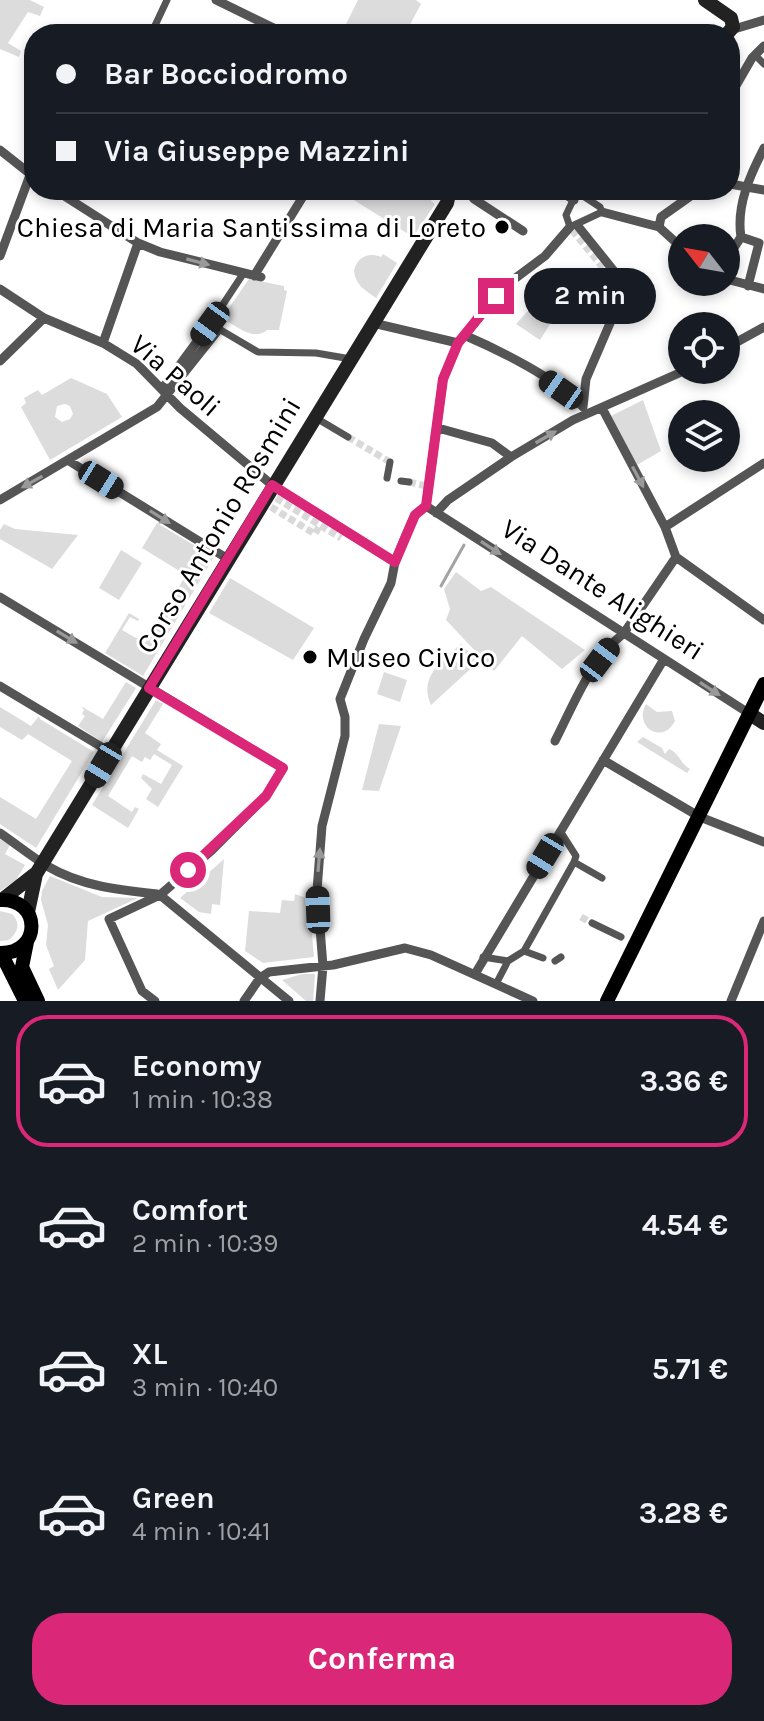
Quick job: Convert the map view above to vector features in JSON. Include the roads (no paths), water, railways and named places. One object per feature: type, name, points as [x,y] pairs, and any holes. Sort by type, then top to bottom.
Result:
[{"type":"main road","points":[[705,0],[728,15],[733,24]]},
{"type":"main road","name":"Corso Antonio Rosmini","points":[[39,868],[314,417],[454,200]]},
{"type":"main road","points":[[607,1001],[632,944],[700,817],[764,684]]},
{"type":"main road","name":"Via Dante Alighieri","points":[[750,714],[764,723]]},
{"type":"main road","points":[[2,899],[39,868]]},
{"type":"main road","points":[[38,1001],[22,967],[32,927],[28,912],[39,868]]},
{"type":"main road","points":[[2,899],[17,902],[28,912]]},
{"type":"main road","points":[[25,1001],[1,953],[16,951],[27,942]]},
{"type":"street","points":[[156,24],[167,0]]},
{"type":"street","points":[[216,0],[265,24]]},
{"type":"street","points":[[740,28],[764,20]]},
{"type":"street","points":[[740,80],[764,46]]},
{"type":"street","points":[[755,55],[764,64]]},
{"type":"street","points":[[748,286],[759,243],[741,237],[738,222],[745,188],[764,148]]},
{"type":"street","points":[[0,150],[24,170]]},
{"type":"street","points":[[740,187],[764,190]]},
{"type":"street","points":[[0,256],[24,196]]},
{"type":"street","points":[[78,200],[138,243],[160,252],[258,276],[301,200]]},
{"type":"street","points":[[476,200],[523,231]]},
{"type":"street","points":[[575,200],[566,215],[626,286],[586,379],[586,410]]},
{"type":"street","points":[[588,200],[600,207],[602,212]]},
{"type":"street","points":[[659,227],[661,217],[685,200]]},
{"type":"street","points":[[320,1001],[323,966],[317,890],[322,826],[345,736],[345,717],[340,699],[391,583],[395,562],[415,515],[426,506],[443,379],[461,339],[505,286],[545,256],[574,226],[602,212],[659,227],[668,235]]},
{"type":"street","points":[[103,343],[138,243]]},
{"type":"street","points":[[0,500],[157,407],[215,326],[243,274]]},
{"type":"street","points":[[740,283],[764,289]]},
{"type":"street","name":"Via Paoli","points":[[0,289],[44,318],[103,343],[137,364],[180,408],[272,485],[395,562]]},
{"type":"street","points":[[0,361],[44,318]]},
{"type":"street","points":[[373,323],[491,347],[540,375],[586,410]]},
{"type":"street","points":[[215,326],[258,352],[316,353],[351,359]]},
{"type":"street","points":[[740,340],[764,327]]},
{"type":"street","points":[[436,513],[448,500],[586,410],[602,408],[668,378]]},
{"type":"street","points":[[602,408],[665,527],[676,557],[764,620]]},
{"type":"street","points":[[314,417],[348,437]]},
{"type":"street","points":[[438,428],[492,443],[511,457]]},
{"type":"street","points":[[69,461],[228,559]]},
{"type":"street","points":[[387,478],[390,462]]},
{"type":"street","points":[[665,527],[764,463]]},
{"type":"street","name":"Via Dante Alighieri","points":[[426,506],[750,714]]},
{"type":"street","points":[[555,741],[585,681],[624,633],[676,557]]},
{"type":"street","points":[[0,597],[114,663],[149,688],[283,768],[251,813],[160,895],[109,919],[142,991],[155,1001]]},
{"type":"street","points":[[475,974],[664,659]]},
{"type":"street","points":[[0,686],[110,752]]},
{"type":"street","points":[[603,760],[700,817],[764,842]]},
{"type":"street","points":[[496,984],[508,961],[524,951],[574,862],[576,856],[560,831]]},
{"type":"street","points":[[0,833],[39,868],[106,889],[160,895],[289,1001]]},
{"type":"street","points":[[574,862],[602,878]]},
{"type":"street","points":[[592,923],[621,937]]},
{"type":"street","points":[[731,1001],[764,923]]},
{"type":"street","points":[[244,1001],[260,978],[269,972],[323,966],[405,948],[421,951],[533,1001]]},
{"type":"street","points":[[524,951],[543,958]]},
{"type":"street","points":[[483,957],[508,961]]},
{"type":"waterway","points":[[441,586],[464,545]]},
{"type":"tunnel","points":[[572,230],[614,281],[615,291],[611,302]]},
{"type":"tunnel","points":[[348,437],[390,462]]},
{"type":"tunnel","points":[[409,482],[426,486]]},
{"type":"tunnel","points":[[276,498],[341,538]]},
{"type":"tunnel","points":[[271,507],[315,534],[320,525]]},
{"type":"tunnel","points":[[581,917],[592,923]]},
{"type":"place","name":"Chiesa di Maria Santissima di Loreto","points":[[502,227]]},
{"type":"place","name":"Museo Civico","points":[[310,657]]}]
